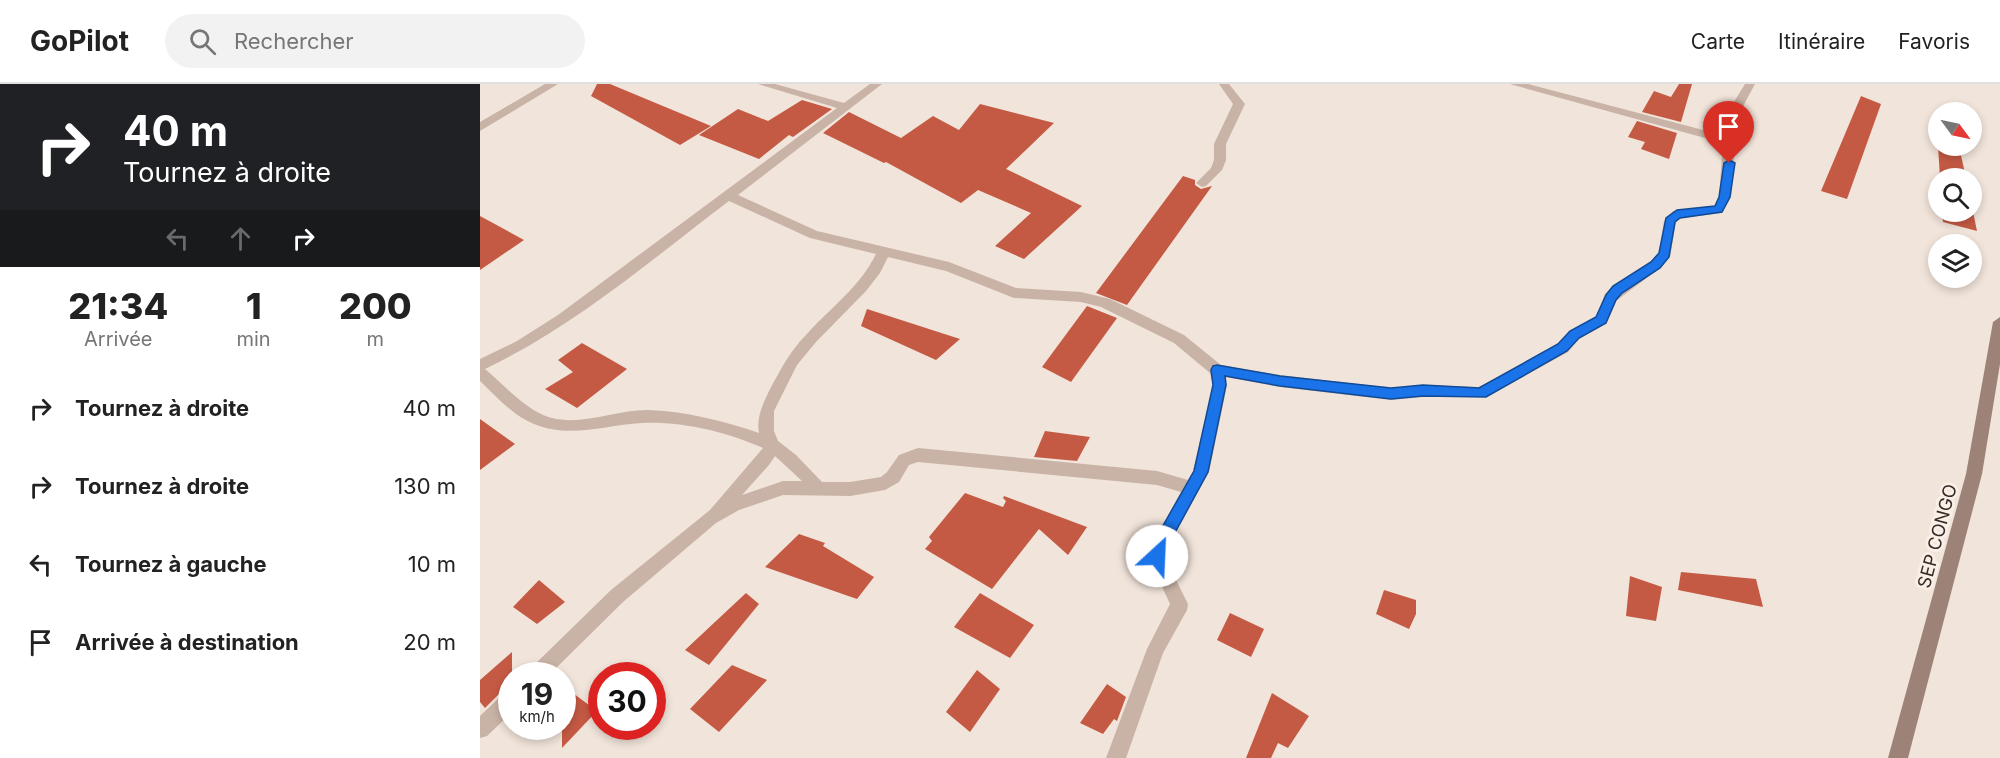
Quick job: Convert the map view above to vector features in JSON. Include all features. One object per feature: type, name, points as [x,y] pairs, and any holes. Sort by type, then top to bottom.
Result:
[{"type":"street","points":[[480,127],[553,84]]},
{"type":"street","points":[[763,84],[846,107]]},
{"type":"street","points":[[480,365],[522,345],[563,319],[877,84]]},
{"type":"street","points":[[1202,183],[1216,170],[1220,160],[1220,144],[1239,104],[1236,95],[1225,89],[1224,84]]},
{"type":"street","points":[[1515,84],[1729,141]]},
{"type":"street","points":[[728,195],[814,235],[949,267],[1025,295],[1064,295],[1105,303],[1179,339],[1217,370],[1280,381],[1391,394],[1423,391],[1481,393],[1563,348],[1574,335],[1601,320],[1610,298],[1655,265],[1665,254],[1670,221],[1677,214],[1718,210],[1725,197],[1729,141],[1735,130],[1735,110],[1750,84]]},
{"type":"street","points":[[772,446],[765,431],[766,411],[792,361],[811,338],[861,288],[875,270],[884,251]]},
{"type":"street","name":"SEP CONGO","points":[[1898,758],[1974,474],[2000,322]]},
{"type":"street","points":[[1116,758],[1156,649],[1178,610],[1179,604],[1159,563],[1157,550],[1201,472],[1220,385],[1217,370]]},
{"type":"street","points":[[480,373],[536,419],[577,427],[633,417],[684,419],[752,437],[772,446],[819,488]]},
{"type":"street","points":[[549,662],[617,596],[710,518],[764,460],[772,446]]},
{"type":"street","points":[[710,518],[734,505],[783,488],[850,489],[885,483],[904,460],[918,454],[1157,478],[1191,488]]},
{"type":"street","points":[[480,729],[498,712]]},
{"type":"building","points":[[597,84],[610,84],[711,126],[680,145],[591,96]]},
{"type":"building","points":[[1679,84],[1692,84],[1681,122],[1642,112],[1654,91],[1671,97]]},
{"type":"building","points":[[1861,96],[1881,104],[1847,199],[1821,191]]},
{"type":"building","points":[[802,100],[832,109],[793,137],[789,135],[759,159],[699,135],[738,109],[768,121]]},
{"type":"building","points":[[980,104],[1054,123],[1006,169],[1082,206],[1024,259],[995,246],[1031,213],[978,190],[961,203],[886,162],[823,133],[849,112],[901,138],[933,116],[959,130]]},
{"type":"building","points":[[1637,121],[1677,133],[1669,159],[1641,149],[1645,142],[1628,137]]},
{"type":"building","points":[[1939,156],[1961,156],[1964,168],[1939,168]]},
{"type":"building","points":[[1183,176],[1195,180],[1195,185],[1201,189],[1212,186],[1127,305],[1096,293]]},
{"type":"building","points":[[480,216],[524,240],[480,270]]},
{"type":"building","points":[[1943,222],[1975,222],[1977,231]]},
{"type":"building","points":[[1087,306],[1117,318],[1071,382],[1042,367]]},
{"type":"building","points":[[867,309],[960,339],[936,360],[861,326]]},
{"type":"building","points":[[582,343],[627,369],[577,408],[545,389],[573,372],[558,360]]},
{"type":"building","points":[[480,419],[515,444],[480,470]]},
{"type":"building","points":[[1045,431],[1090,437],[1077,461],[1034,457]]},
{"type":"building","points":[[965,493],[1003,507],[1006,501],[1004,496],[1087,527],[1068,555],[1039,529],[992,589],[925,549],[932,541],[929,537]]},
{"type":"building","points":[[799,534],[825,543],[823,546],[874,577],[857,599],[765,567]]},
{"type":"building","points":[[1681,572],[1756,579],[1763,607],[1678,590]]},
{"type":"building","points":[[1630,576],[1662,587],[1656,621],[1626,616]]},
{"type":"building","points":[[539,580],[565,602],[537,624],[513,607]]},
{"type":"building","points":[[1384,590],[1416,600],[1416,614],[1409,629],[1376,614]]},
{"type":"building","points":[[746,593],[759,604],[709,665],[685,650]]},
{"type":"building","points":[[980,593],[1034,625],[1010,658],[954,627]]},
{"type":"building","points":[[1230,613],[1264,629],[1251,657],[1217,640]]},
{"type":"building","points":[[512,652],[512,662],[501,662]]},
{"type":"building","points":[[498,664],[498,695],[485,708],[480,702],[480,680]]},
{"type":"building","points":[[732,665],[767,680],[719,732],[690,709]]},
{"type":"building","points":[[977,670],[1000,689],[970,732],[946,712]]},
{"type":"building","points":[[1107,684],[1126,697],[1117,721],[1114,719],[1103,734],[1080,723]]},
{"type":"building","points":[[1272,693],[1309,716],[1288,748],[1278,743],[1271,758],[1246,758]]},
{"type":"building","points":[[576,695],[588,704],[588,721],[576,733]]},
{"type":"building","points":[[562,740],[570,740],[562,748]]},
{"type":"route","points":[[1157,556],[1157,550],[1201,472],[1220,385],[1217,370],[1280,381],[1391,394],[1423,391],[1481,393],[1563,348],[1574,335],[1601,320],[1610,298],[1626,284],[1655,265],[1665,254],[1667,231],[1670,221],[1677,214],[1718,210],[1725,197],[1729,163]]}]
